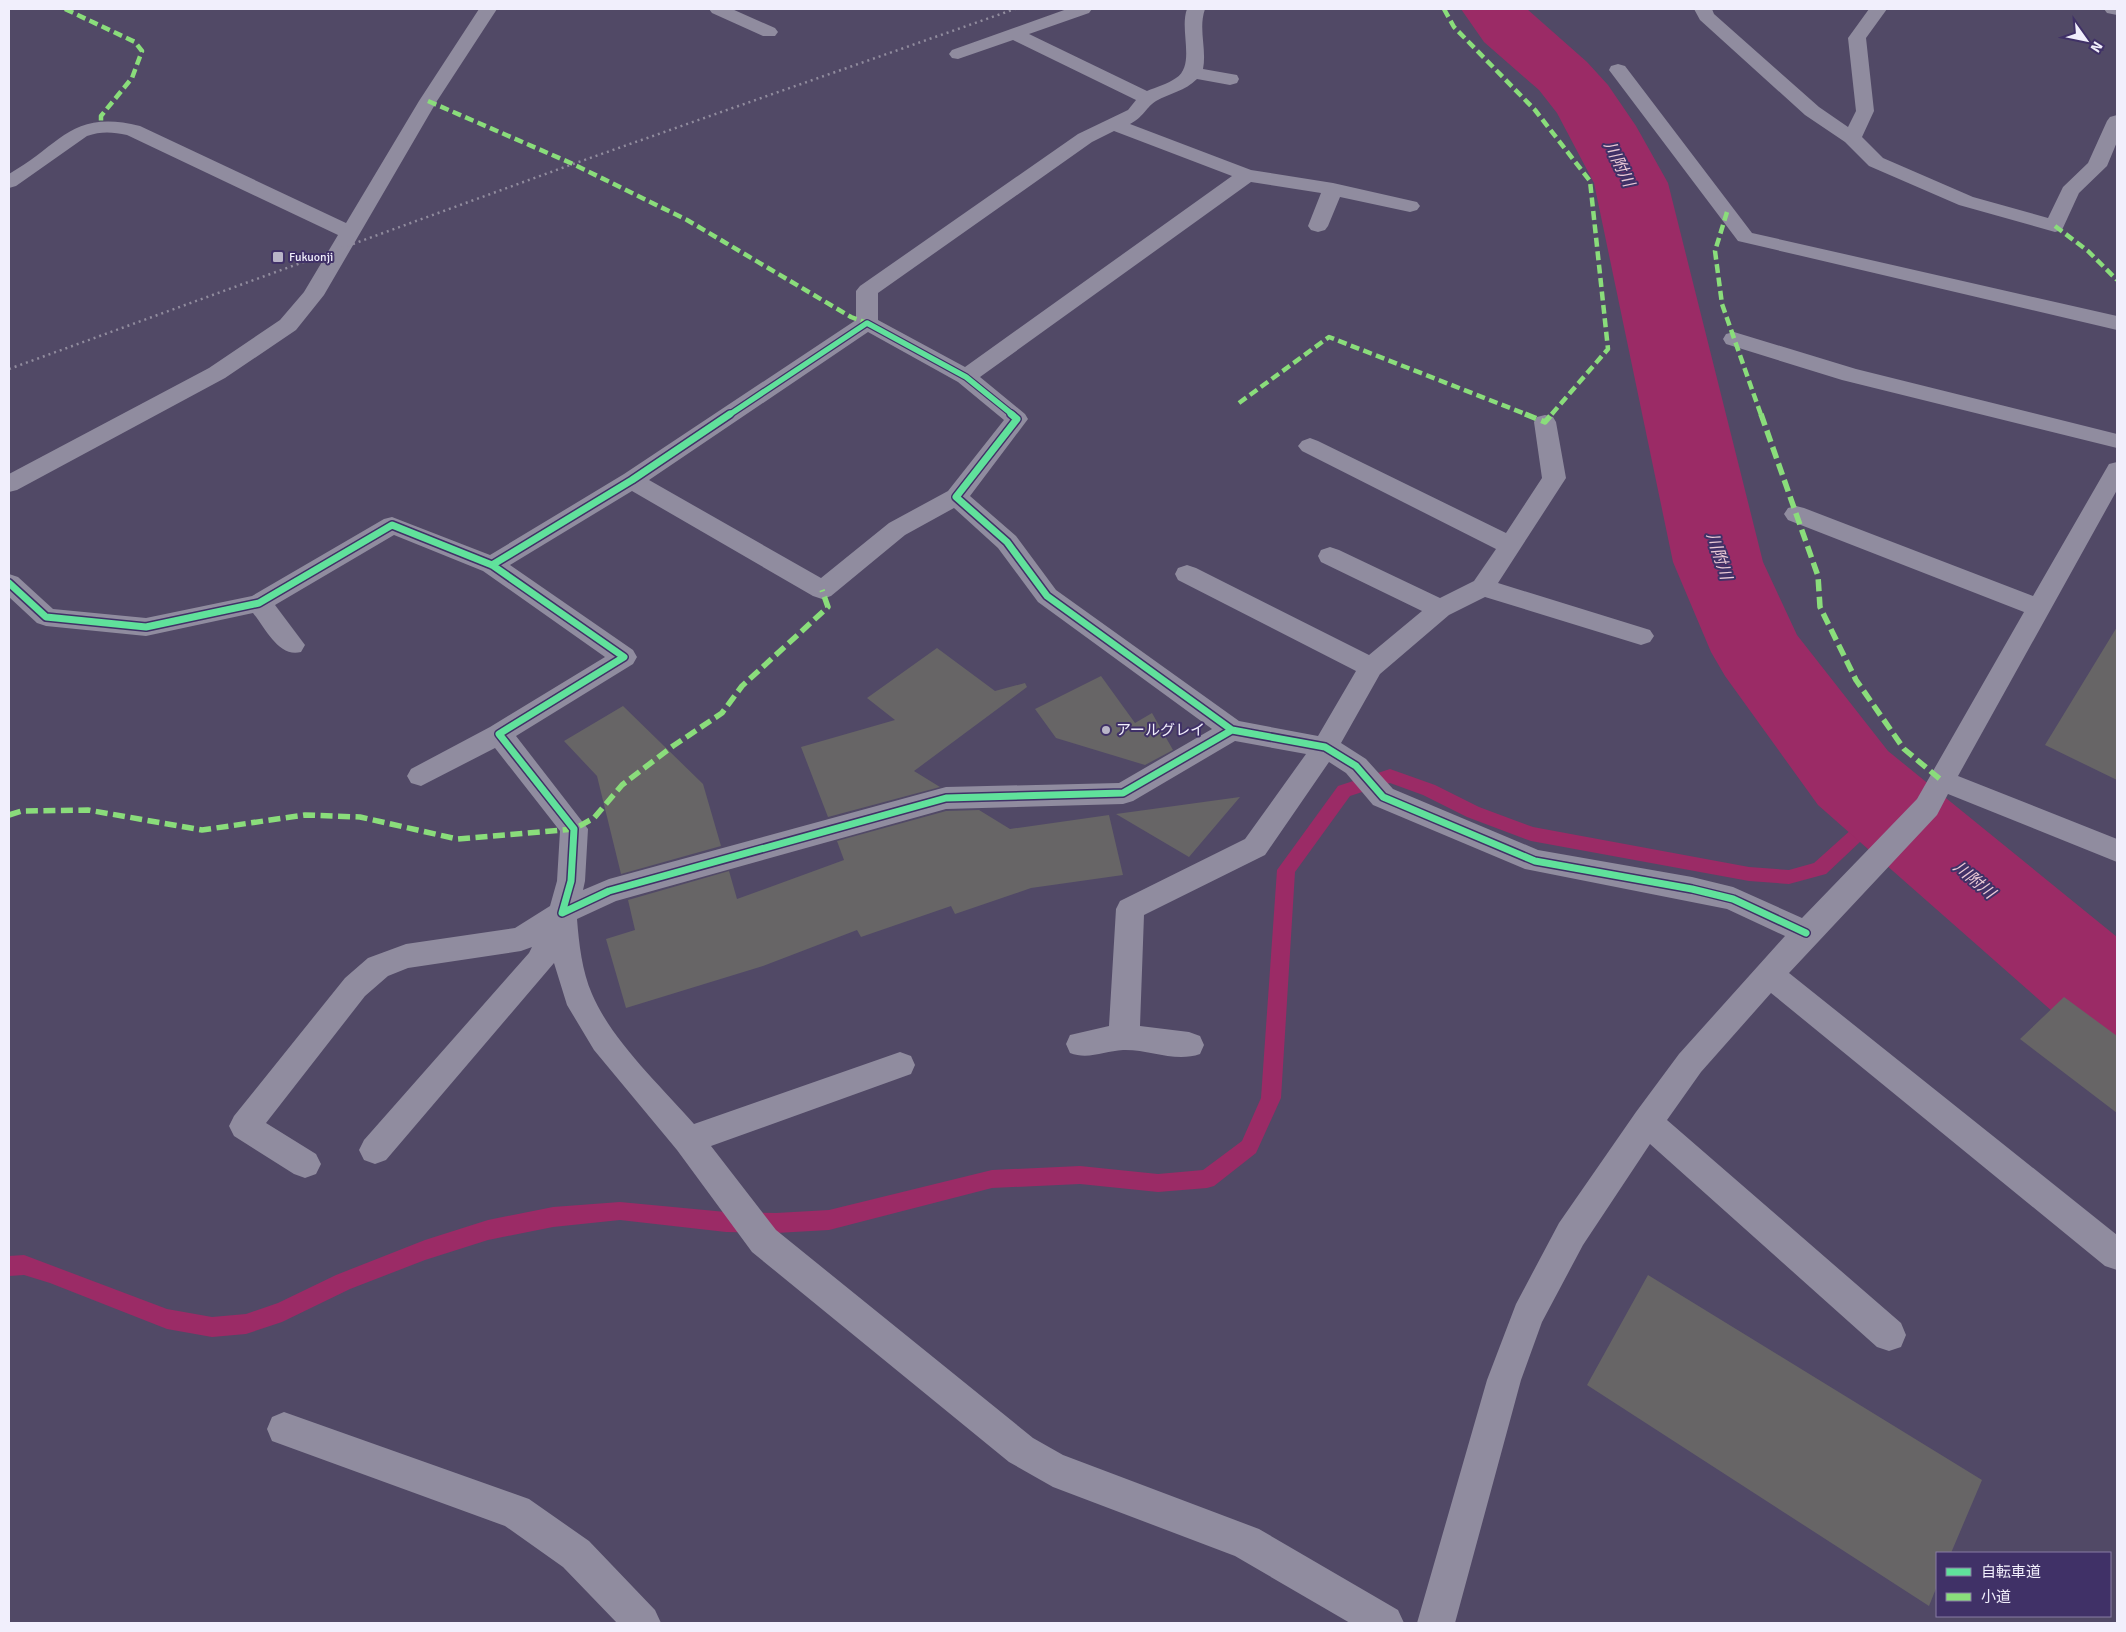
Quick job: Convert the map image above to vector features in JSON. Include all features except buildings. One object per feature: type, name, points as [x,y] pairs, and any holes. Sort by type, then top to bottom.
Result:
[{"type":"street","points":[[9,484],[217,372],[288,325],[313,295],[428,101],[488,9]]},
{"type":"street","points":[[718,9],[769,32]]},
{"type":"street","points":[[958,54],[1083,9]]},
{"type":"street","points":[[867,323],[867,291],[1085,138],[1135,114],[1147,98],[1182,82],[1193,73],[1196,58],[1192,21],[1196,9]]},
{"type":"street","points":[[1703,9],[1706,16],[1812,111],[1852,138],[1876,162],[1925,185],[1966,201],[2055,226],[2070,191],[2097,166],[2117,121]]},
{"type":"street","points":[[1852,138],[1865,111],[1857,38],[1878,9]]},
{"type":"street","points":[[2113,9],[2117,10]]},
{"type":"street","points":[[1014,34],[1147,98]]},
{"type":"street","points":[[1618,70],[1746,237],[2117,323]]},
{"type":"street","points":[[1193,73],[1230,79]]},
{"type":"street","points":[[9,182],[35,166],[76,133],[101,125],[120,126],[349,232]]},
{"type":"street","points":[[1115,125],[1246,175],[1333,189],[1410,206]]},
{"type":"street","points":[[966,377],[1246,175]]},
{"type":"street","points":[[1318,226],[1333,189]]},
{"type":"street","points":[[632,480],[822,590],[897,530],[956,497],[1017,419],[966,377],[867,323]]},
{"type":"street","points":[[492,565],[632,480],[867,323]]},
{"type":"street","points":[[1734,339],[1850,374],[2117,441]]},
{"type":"street","points":[[1124,1037],[1130,909],[1255,847],[1326,748],[1371,667],[1440,608],[1483,587],[1554,478],[1545,422]]},
{"type":"street","points":[[1310,446],[1509,545]]},
{"type":"street","points":[[1436,1623],[1504,1380],[1528,1315],[1571,1234],[1647,1122],[1690,1064],[1806,933],[1897,836],[1927,808],[1941,780],[2117,470]]},
{"type":"street","points":[[956,497],[1007,542],[1047,596],[1232,730],[1326,748],[1356,766],[1383,797],[1535,862],[1692,889],[1733,899],[1806,933]]},
{"type":"street","points":[[1796,514],[2039,608]]},
{"type":"street","points":[[9,582],[46,617],[146,627],[259,603],[392,525],[492,565],[624,657],[499,734],[420,776]]},
{"type":"street","points":[[1330,556],[1440,608]]},
{"type":"street","points":[[1187,574],[1371,667]]},
{"type":"street","points":[[1483,587],[1641,636]]},
{"type":"street","points":[[259,603],[292,645]]},
{"type":"street","points":[[305,1164],[245,1126],[355,987],[378,967],[406,956],[521,939],[562,913],[609,891],[946,798],[1123,793],[1232,730]]},
{"type":"street","points":[[375,1150],[540,961],[562,913],[571,881],[574,829],[499,734]]},
{"type":"street","points":[[1941,780],[2117,851]]},
{"type":"street","points":[[562,913],[568,963],[582,1004],[612,1050],[688,1140],[764,1241],[1021,1450],[1054,1469],[1246,1542],[1385,1623]]},
{"type":"street","points":[[1769,974],[2117,1255]]},
{"type":"street","points":[[1081,1044],[1124,1037],[1190,1045]]},
{"type":"street","points":[[688,1140],[900,1065]]},
{"type":"street","points":[[1647,1122],[1889,1335]]},
{"type":"street","points":[[284,1429],[516,1512],[576,1554],[642,1623]]},
{"type":"waterway","name":"川附川","points":[[1493,9],[1508,28],[1563,76],[1584,100],[1609,140],[1631,183],[1718,562],[1758,652],[1853,778],[2117,1001]]},
{"type":"waterway","points":[[9,1266],[24,1265],[50,1273],[167,1319],[212,1327],[246,1324],[282,1312],[343,1282],[425,1250],[488,1230],[553,1217],[620,1211],[726,1222],[776,1223],[829,1220],[992,1179],[1080,1175],[1158,1183],[1207,1179],[1249,1147],[1271,1098],[1286,870],[1344,791],[1390,776],[1429,790],[1473,812],[1531,834],[1749,874],[1789,877],[1820,869],[1888,807]]},
{"type":"railway","points":[[9,369],[573,164],[1015,9]]},
{"type":"marked path","points":[[65,9],[135,42],[142,51],[137,70],[101,116],[101,125]]},
{"type":"marked path","points":[[1239,403],[1329,337],[1545,422],[1608,349],[1590,181],[1535,110],[1454,27],[1444,9]]},
{"type":"marked path","points":[[428,101],[573,164],[687,220],[851,317],[867,323]]},
{"type":"marked path","points":[[1727,212],[1715,251],[1722,304],[1818,576],[1820,607],[1856,680],[1904,749],[1918,763],[1941,780]]},
{"type":"marked path","points":[[2055,226],[2088,251],[2117,280]]},
{"type":"marked path","points":[[9,815],[22,811],[88,810],[202,830],[305,815],[360,817],[457,839],[574,829],[594,818],[622,785],[673,746],[722,713],[742,686],[828,607],[822,590]]},
{"type":"cycle path","points":[[492,565],[632,480],[867,323],[966,377],[1017,419],[956,497],[1007,542],[1047,596],[1232,730],[1325,747],[1356,766],[1383,797],[1535,861],[1692,889],[1733,899],[1806,933]]},
{"type":"cycle path","points":[[9,583],[46,617],[146,627],[259,603],[392,525],[492,565],[624,657],[499,734],[574,829],[571,881],[562,913],[609,891],[946,798],[1123,793],[1232,730]]},
{"type":"place","name":"Fukuonji","points":[[278,257]]},
{"type":"place","name":"アールグレイ","points":[[1106,730]]}]
